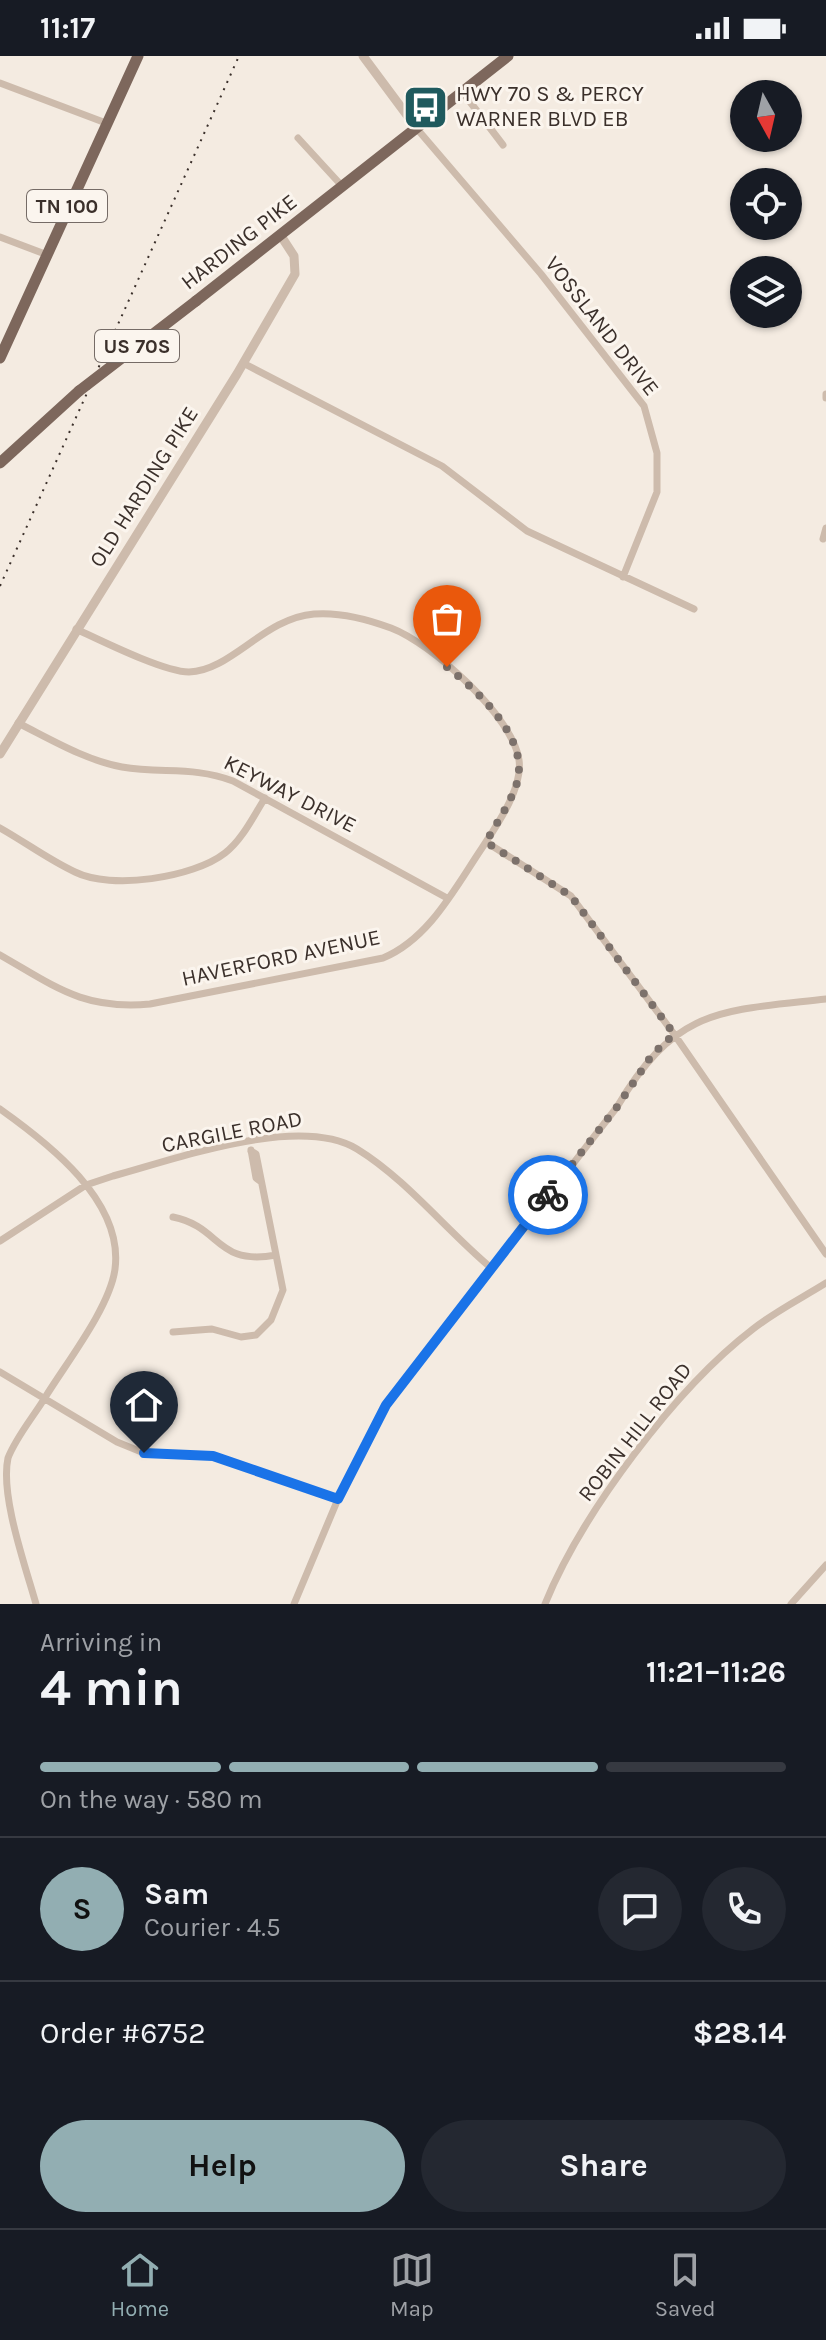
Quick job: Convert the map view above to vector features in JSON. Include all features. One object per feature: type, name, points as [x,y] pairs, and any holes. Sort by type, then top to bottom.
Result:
[{"type":"main road","name":"TN 100","points":[[0,358],[138,56]]},
{"type":"main road","name":"HARDING PIKE","points":[[0,463],[79,391],[418,130],[508,56]]},
{"type":"street","points":[[363,56],[418,130]]},
{"type":"street","points":[[0,83],[106,123]]},
{"type":"street","points":[[464,94],[503,145]]},
{"type":"street","name":"VOSSLAND DRIVE","points":[[418,130],[541,274],[644,406],[656,447],[657,492],[623,577]]},
{"type":"street","points":[[298,138],[342,186]]},
{"type":"street","name":"OLD HARDING PIKE","points":[[0,754],[295,274],[294,256],[281,236]]},
{"type":"street","points":[[0,237],[45,254]]},
{"type":"street","points":[[243,363],[442,466],[527,531],[694,609]]},
{"type":"street","points":[[823,539],[826,528]]},
{"type":"street","name":"HAVERFORD AVENUE","points":[[0,955],[66,993],[97,1004],[150,1004],[383,958],[416,940],[486,842],[517,785],[519,761],[513,740],[458,675],[394,629],[336,615],[297,617],[277,623],[225,658],[192,672],[168,667],[76,629]]},
{"type":"street","name":"KEYWAY DRIVE","points":[[18,723],[101,761],[146,769],[202,770],[233,781],[447,898]]},
{"type":"street","points":[[0,828],[76,873],[94,879],[128,881],[182,871],[224,854],[242,834],[265,798]]},
{"type":"street","points":[[486,842],[571,896],[674,1034],[826,1254]]},
{"type":"street","points":[[294,1604],[338,1499],[386,1405],[490,1267],[594,1138],[652,1055],[674,1034],[718,1013],[826,999]]},
{"type":"street","points":[[0,1109],[59,1152],[86,1185],[115,1244],[115,1271],[101,1305],[7,1458],[1,1497],[36,1604]]},
{"type":"street","name":"CARGILE ROAD","points":[[0,1241],[86,1185],[251,1147],[285,1136],[320,1135],[356,1149],[392,1177],[490,1267]]},
{"type":"street","points":[[173,1332],[192,1328],[241,1337],[256,1335],[271,1320],[283,1290],[251,1147]]},
{"type":"street","points":[[173,1217],[189,1220],[237,1257],[252,1260],[276,1255]]},
{"type":"street","name":"ROBIN HILL ROAD","points":[[545,1604],[585,1527],[678,1399],[754,1328],[826,1283]]},
{"type":"street","points":[[0,1372],[117,1442],[144,1453],[213,1456],[338,1499]]},
{"type":"street","points":[[791,1604],[826,1565]]},
{"type":"railway","points":[[0,586],[239,56]]},
{"type":"way so far","points":[[447,667],[501,722],[513,740],[519,761],[517,785],[486,842],[535,870],[571,896],[674,1034],[652,1055],[617,1107],[548,1195]]},
{"type":"place","name":"HWY 70 S & PERCY WARNER BLVD EB","points":[[425,107]]},
{"type":"route","points":[[144,1453],[178,1457],[213,1456],[338,1499],[386,1405],[548,1195]]}]
